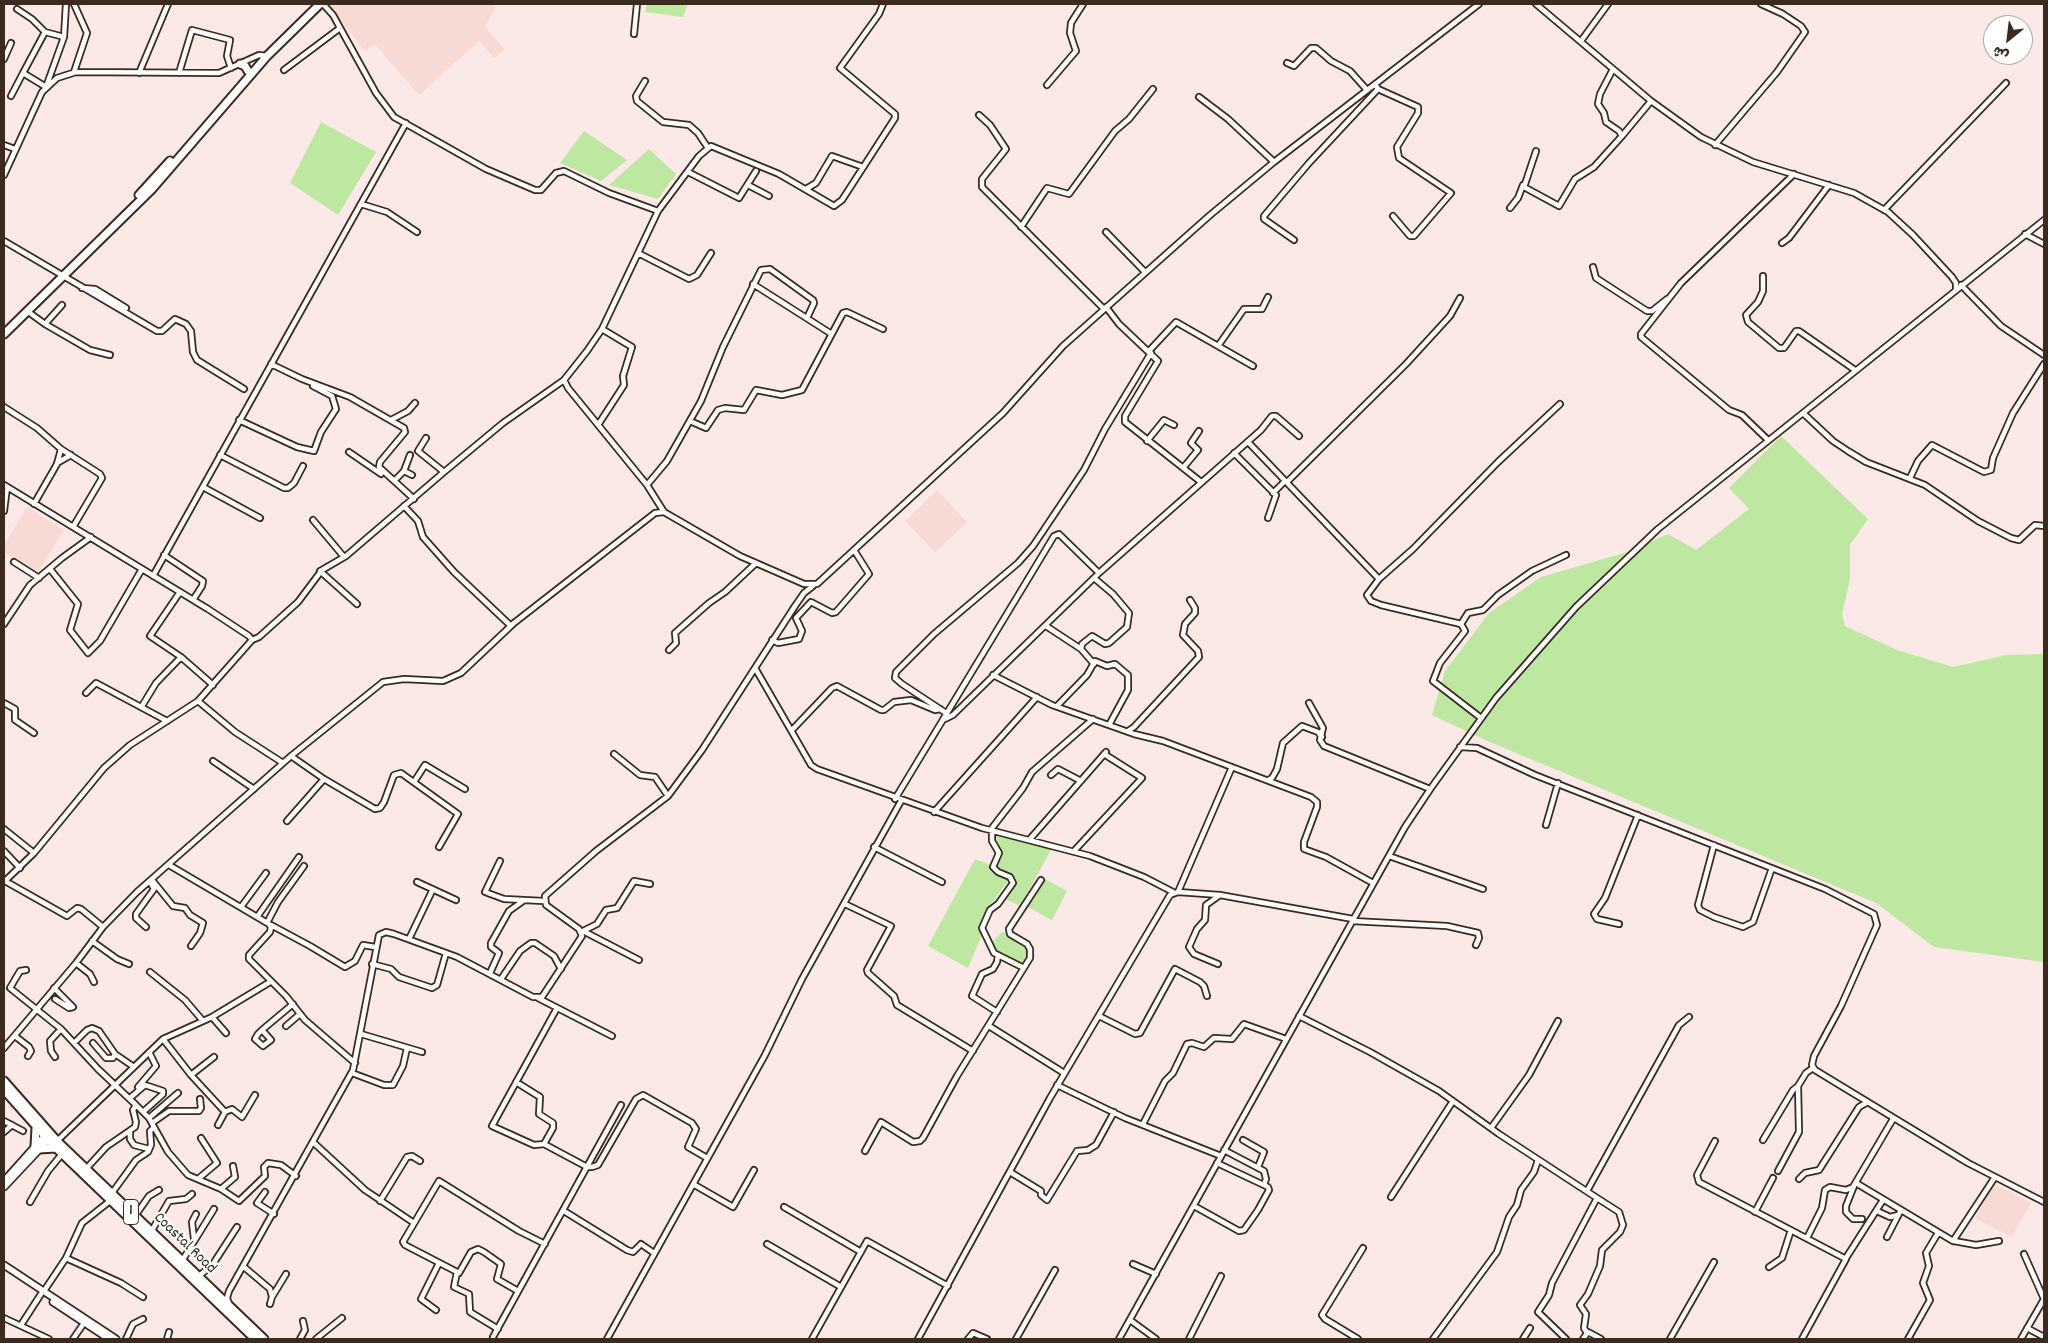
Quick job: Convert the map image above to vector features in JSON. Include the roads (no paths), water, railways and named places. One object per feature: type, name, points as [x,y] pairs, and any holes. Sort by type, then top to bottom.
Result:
[{"type":"highway","points":[[4,328],[152,189],[265,55],[314,4]]},
{"type":"highway","points":[[4,334],[137,197],[248,71],[320,4]]},
{"type":"highway","points":[[240,64],[245,66],[248,71]]},
{"type":"highway","name":"Coastal Road","points":[[4,1081],[53,1141],[255,1339]]},
{"type":"highway","name":"Coastal Road","points":[[4,1090],[34,1125],[86,1169],[111,1197],[183,1258],[198,1277],[264,1339]]},
{"type":"highway","points":[[34,1125],[37,1134],[37,1147],[53,1141]]},
{"type":"main road","points":[[4,1181],[37,1147],[53,1141]]},
{"type":"main road","points":[[4,1187],[37,1147]]},
{"type":"main road","points":[[4,1265],[109,1339]]},
{"type":"main road","points":[[4,1270],[116,1339]]},
{"type":"street","points":[[4,174],[46,86],[64,37],[66,4]]},
{"type":"street","points":[[74,4],[87,33],[74,72]]},
{"type":"street","points":[[139,74],[168,4]]},
{"type":"street","points":[[324,4],[386,108],[394,117],[461,156],[535,190],[541,190],[556,173],[564,171],[609,193],[658,211]]},
{"type":"street","points":[[634,34],[637,4]]},
{"type":"street","points":[[103,927],[81,909],[77,908],[67,916],[4,881],[34,853],[104,768],[130,745],[198,701],[252,640],[259,637],[298,602],[320,571],[344,557],[503,423],[564,380],[588,352],[602,329],[658,211],[708,148],[714,145],[752,161],[836,206],[896,116],[840,68],[879,14],[882,4]]},
{"type":"street","points":[[1047,85],[1076,51],[1070,33],[1071,23],[1083,4]]},
{"type":"street","points":[[1294,240],[1264,219],[1264,216],[1376,87],[1479,4]]},
{"type":"street","points":[[1536,4],[1651,101],[1684,126],[1715,145],[1753,162],[1854,193],[1884,210],[1899,221],[1952,277],[1956,283],[1956,290]]},
{"type":"street","points":[[1581,41],[1608,4]]},
{"type":"street","points":[[1715,145],[1777,72],[1805,32],[1801,26],[1783,14],[1761,4]]},
{"type":"street","points":[[17,9],[32,19],[45,32],[64,37]]},
{"type":"street","points":[[284,70],[340,28]]},
{"type":"street","points":[[179,73],[192,30],[230,40],[227,56],[230,68]]},
{"type":"street","points":[[10,96],[45,32]]},
{"type":"street","points":[[4,59],[11,43]]},
{"type":"street","points":[[1287,63],[1294,66],[1315,47],[1331,61],[1350,71],[1367,90]]},
{"type":"street","points":[[46,86],[57,78],[74,72],[139,74],[219,73],[265,55]]},
{"type":"street","points":[[1612,69],[1600,94],[1598,104],[1604,113],[1606,122],[1619,131],[1622,136]]},
{"type":"street","points":[[23,73],[46,86]]},
{"type":"street","points":[[645,82],[636,96],[637,101],[663,122],[689,125],[698,132],[708,148]]},
{"type":"street","points":[[1884,210],[2006,83]]},
{"type":"street","points":[[639,960],[583,932],[547,907],[544,901],[546,894],[596,851],[668,796],[702,750],[804,593],[854,550],[986,429],[1063,346],[1105,308],[1274,162],[1367,90],[1376,87],[1418,107],[1418,113],[1399,142],[1398,155],[1403,162],[1451,194],[1414,236],[1410,236],[1393,216]]},
{"type":"street","points":[[1021,227],[1047,188],[1069,194],[1116,131],[1129,119],[1153,88]]},
{"type":"street","points":[[1199,97],[1228,119],[1274,162]]},
{"type":"street","points":[[1524,187],[1536,192],[1555,205],[1561,205],[1576,179],[1594,167],[1651,101]]},
{"type":"street","points":[[979,115],[990,125],[1006,148],[986,174],[982,185],[1021,227],[1158,361],[1125,419],[1127,425],[1202,482]]},
{"type":"street","points":[[154,576],[239,420],[406,123]]},
{"type":"street","points":[[4,146],[15,149]]},
{"type":"street","points":[[1510,208],[1524,187],[1536,151]]},
{"type":"street","points":[[806,189],[816,183],[832,156],[862,167]]},
{"type":"street","points":[[688,172],[739,198],[756,171]]},
{"type":"street","points":[[1593,267],[1596,278],[1647,310],[1652,311],[1668,298],[1794,174]]},
{"type":"street","points":[[748,185],[769,196]]},
{"type":"street","points":[[1782,243],[1789,238],[1830,185]]},
{"type":"street","points":[[361,204],[387,212],[417,232]]},
{"type":"street","points":[[1119,1339],[1389,856],[1430,789],[1468,735],[1550,634],[1658,529],[2044,220]]},
{"type":"street","points":[[1106,232],[1146,272]]},
{"type":"street","points":[[2025,234],[2044,244]]},
{"type":"street","points":[[4,241],[157,332],[162,331],[175,319],[186,324],[191,331],[193,352],[197,360],[244,389]]},
{"type":"street","points":[[638,253],[685,278],[692,279],[711,253]]},
{"type":"street","points":[[647,485],[667,461],[705,393],[723,347],[761,270],[770,269],[814,301],[807,318]]},
{"type":"street","points":[[1763,276],[1763,291],[1758,302],[1746,316],[1748,322],[1782,349],[1796,331],[1799,331],[1855,370]]},
{"type":"street","points":[[1952,277],[1966,281]]},
{"type":"street","points":[[753,284],[830,333]]},
{"type":"street","points":[[1961,285],[2001,326],[2044,355]]},
{"type":"street","points":[[82,288],[95,289],[126,308]]},
{"type":"street","points":[[1218,346],[1244,309],[1262,309],[1268,297]]},
{"type":"street","points":[[1274,493],[1406,364],[1450,316],[1460,298]]},
{"type":"street","points":[[1668,298],[1662,309],[1641,334],[1641,337],[1729,410],[1742,415],[1768,440]]},
{"type":"street","points":[[45,324],[62,305]]},
{"type":"street","points":[[27,311],[45,324],[90,350],[110,354]]},
{"type":"street","points":[[690,421],[706,428],[718,410],[725,408],[744,410],[756,390],[782,395],[802,390],[830,333],[844,312],[883,329]]},
{"type":"street","points":[[946,713],[902,684],[895,678],[896,672],[934,634],[1018,563],[1033,546],[1084,470],[1105,429],[1150,352],[1176,322],[1253,366]]},
{"type":"street","points":[[598,425],[624,386],[623,376],[632,347],[602,329]]},
{"type":"street","points":[[239,420],[297,447],[314,451],[321,432],[336,409],[332,396],[271,364]]},
{"type":"street","points":[[1910,478],[1918,461],[1932,445],[1984,472],[1991,470],[1993,458],[2013,413],[2044,364]]},
{"type":"street","points":[[564,380],[568,388],[647,485],[664,512],[733,552],[800,582],[814,585]]},
{"type":"street","points":[[308,382],[345,394],[403,427],[405,431],[379,465],[381,470],[414,499]]},
{"type":"street","points":[[391,420],[408,411],[415,403]]},
{"type":"street","points":[[1482,718],[1433,681],[1440,662],[1465,631],[1461,624],[1371,601],[1368,593],[1379,579],[1413,549],[1498,462],[1560,404]]},
{"type":"street","points":[[4,407],[37,428],[71,456],[100,474],[102,478],[73,527]]},
{"type":"street","points":[[1803,413],[1833,441],[1848,452],[1866,462],[1910,478],[1941,494],[1978,521],[2015,540],[2022,538],[2034,525],[2044,526]]},
{"type":"street","points":[[944,719],[953,715],[1099,573],[1248,442],[1274,415],[1299,436]]},
{"type":"street","points":[[1147,441],[1164,420],[1174,425]]},
{"type":"street","points":[[1183,468],[1198,450],[1191,443],[1199,431]]},
{"type":"street","points":[[426,438],[418,451],[444,472]]},
{"type":"street","points":[[1248,442],[1379,579]]},
{"type":"street","points":[[34,504],[57,464],[61,449]]},
{"type":"street","points":[[349,452],[366,461],[414,499]]},
{"type":"street","points":[[1234,454],[1274,493],[1276,497],[1268,518]]},
{"type":"street","points":[[220,455],[286,489],[294,483],[303,466]]},
{"type":"street","points":[[394,481],[404,470],[410,455]]},
{"type":"street","points":[[57,464],[71,456]]},
{"type":"street","points":[[404,470],[412,475]]},
{"type":"street","points":[[4,511],[6,486],[232,624],[252,640]]},
{"type":"street","points":[[203,486],[260,518]]},
{"type":"street","points":[[404,506],[418,522],[423,537],[454,572],[511,626]]},
{"type":"street","points":[[4,1049],[76,963],[103,927],[151,881],[291,756],[383,682],[404,679],[443,681],[455,676],[511,626],[655,513],[664,512]]},
{"type":"street","points":[[313,520],[344,557]]},
{"type":"street","points":[[895,799],[1054,536],[1059,534],[1099,573]]},
{"type":"street","points":[[4,624],[6,616],[39,578],[91,538]]},
{"type":"street","points":[[772,640],[778,643],[798,639],[802,632],[796,618],[811,602],[832,613],[836,612],[869,574],[854,550]]},
{"type":"street","points":[[1461,624],[1468,613],[1484,610],[1498,595],[1532,571],[1566,555]]},
{"type":"street","points":[[164,556],[203,581],[193,600]]},
{"type":"street","points":[[14,562],[39,578]]},
{"type":"street","points":[[669,650],[676,643],[675,633],[709,603],[725,592],[756,563]]},
{"type":"street","points":[[50,568],[78,604],[70,630],[88,653],[100,641],[142,569]]},
{"type":"street","points":[[320,571],[357,604]]},
{"type":"street","points":[[1081,649],[1082,644],[1092,636],[1105,644],[1109,643],[1127,625],[1128,611],[1094,578]]},
{"type":"street","points":[[800,582],[804,593]]},
{"type":"street","points":[[180,592],[150,636],[180,657],[213,685]]},
{"type":"street","points":[[1126,731],[1134,727],[1199,657],[1198,651],[1183,635],[1185,624],[1195,613],[1195,608],[1190,600]]},
{"type":"street","points":[[1046,626],[1081,649],[1094,664]]},
{"type":"street","points":[[142,706],[156,684],[180,657]]},
{"type":"street","points":[[1057,706],[1087,675],[1097,660],[1107,666],[1115,664],[1128,675],[1126,697],[1109,725]]},
{"type":"street","points":[[755,668],[813,768],[895,799],[992,831],[1074,851],[1144,877],[1176,892],[1220,895],[1352,920],[1460,929],[1478,933],[1479,938],[1476,945]]},
{"type":"street","points":[[993,675],[1037,698],[1057,706],[1126,731],[1163,741],[1312,798],[1317,802],[1318,807],[1304,842],[1304,848],[1373,884]]},
{"type":"street","points":[[86,692],[96,683],[167,721]]},
{"type":"street","points":[[792,730],[832,688],[838,686],[882,710],[894,702],[911,700],[935,710],[940,709]]},
{"type":"street","points":[[934,812],[1037,698]]},
{"type":"street","points":[[198,701],[235,732],[283,763]]},
{"type":"street","points":[[4,703],[16,710],[15,720],[34,733]]},
{"type":"street","points":[[1309,703],[1323,728],[1321,744],[1430,789]]},
{"type":"street","points":[[1024,968],[993,951],[983,931],[983,924],[990,910],[998,904],[1013,884],[1010,876],[998,872],[993,867],[999,852],[992,841],[992,831],[994,825],[1023,788],[1032,772],[1093,719]]},
{"type":"street","points":[[1267,780],[1272,778],[1277,768],[1283,743],[1302,726],[1318,732],[1322,736]]},
{"type":"street","points":[[1468,735],[1477,748]]},
{"type":"street","points":[[1460,747],[1477,748],[1558,783],[1772,868],[1844,898],[1873,913],[1878,920],[1841,1006],[1814,1056],[1813,1068],[1819,1075],[1893,1119],[1995,1177],[2044,1202]]},
{"type":"street","points":[[1030,840],[1105,752],[1142,778],[1074,851]]},
{"type":"street","points":[[614,754],[640,775],[655,778],[668,796]]},
{"type":"street","points":[[291,756],[374,810],[381,806],[395,774],[402,773],[458,814],[440,847]]},
{"type":"street","points":[[213,761],[254,789]]},
{"type":"street","points":[[414,782],[425,765],[465,789]]},
{"type":"street","points":[[918,1339],[1064,1073],[1176,892],[1232,767]]},
{"type":"street","points":[[1051,775],[1058,769],[1081,781]]},
{"type":"street","points":[[288,821],[324,779]]},
{"type":"street","points":[[1546,825],[1558,783]]},
{"type":"street","points":[[607,1339],[846,904],[874,847],[901,801]]},
{"type":"street","points":[[1619,924],[1597,919],[1594,914],[1605,898],[1638,815]]},
{"type":"street","points":[[4,829],[34,853]]},
{"type":"street","points":[[1714,845],[1698,905],[1700,910],[1714,917],[1743,927],[1753,922],[1772,868]]},
{"type":"street","points":[[874,847],[942,882]]},
{"type":"street","points":[[4,851],[20,868]]},
{"type":"street","points":[[1389,856],[1483,889]]},
{"type":"street","points":[[257,917],[299,857]]},
{"type":"street","points":[[500,861],[484,892],[504,899],[544,901]]},
{"type":"street","points":[[169,865],[345,968],[355,961],[363,945],[375,947]]},
{"type":"street","points":[[304,866],[278,902],[269,924],[270,932],[248,958],[293,1004],[300,1014],[355,1063]]},
{"type":"street","points":[[240,907],[266,873]]},
{"type":"street","points":[[865,1150],[881,1122],[908,1140],[920,1141],[1030,958],[1030,949],[1027,944],[1010,934],[1009,929],[1041,880]]},
{"type":"street","points":[[146,927],[136,918],[136,914],[154,889],[151,881]]},
{"type":"street","points":[[151,881],[173,906],[185,908],[190,915],[203,923],[200,933],[191,946]]},
{"type":"street","points":[[538,998],[543,996],[583,932],[597,924],[606,910],[617,908],[634,881],[650,884]]},
{"type":"street","points":[[417,882],[456,900]]},
{"type":"street","points":[[409,939],[433,889]]},
{"type":"street","points":[[1218,964],[1194,954],[1189,947],[1197,929],[1205,920],[1206,905],[1220,895]]},
{"type":"street","points":[[490,973],[500,953],[492,947],[491,943],[509,911],[523,900]]},
{"type":"street","points":[[846,904],[891,926],[867,970],[868,973],[894,996],[897,1005],[973,1051]]},
{"type":"street","points":[[230,1307],[227,1298],[230,1291],[352,1073],[361,1034],[375,947],[377,939],[382,933],[409,939],[446,953],[490,973],[612,1036]]},
{"type":"street","points":[[92,941],[117,959],[129,964]]},
{"type":"street","points":[[501,980],[521,949],[530,943],[535,943],[554,956],[561,969]]},
{"type":"street","points":[[372,964],[391,968],[400,977],[432,988],[437,985],[446,953]]},
{"type":"street","points":[[997,1012],[972,996],[982,974],[993,969],[998,955]]},
{"type":"street","points":[[76,963],[90,974],[94,982]]},
{"type":"street","points":[[1099,1016],[1135,1034],[1140,1033],[1175,969],[1200,982],[1204,986],[1206,996]]},
{"type":"street","points":[[26,970],[20,971],[10,988],[61,1029],[136,1104],[149,1118],[176,1162],[188,1175],[221,1189],[239,1202],[265,1176],[264,1167],[268,1163],[281,1165],[296,1176]]},
{"type":"street","points":[[150,972],[184,1000],[203,1021]]},
{"type":"street","points":[[30,1202],[48,1171],[53,1141],[163,1039],[212,1017],[270,982]]},
{"type":"street","points":[[54,988],[73,1007],[69,1008],[55,998]]},
{"type":"street","points":[[262,1030],[293,1004]]},
{"type":"street","points":[[557,1008],[492,1126],[534,1144],[544,1144],[587,1168],[598,1164],[640,1095],[692,1123],[696,1129],[688,1147],[707,1158]]},
{"type":"street","points":[[286,1026],[300,1014]]},
{"type":"street","points":[[1299,1016],[1370,1052],[1453,1101],[1538,1160],[1619,1212],[1623,1226],[1620,1232],[1602,1250],[1600,1266],[1588,1294],[1580,1305],[1586,1314],[1584,1328],[1601,1339]]},
{"type":"street","points":[[212,1017],[226,1033]]},
{"type":"street","points":[[1587,1191],[1679,1025],[1689,1018]]},
{"type":"street","points":[[1491,1128],[1529,1074],[1558,1021]]},
{"type":"street","points":[[1143,1124],[1165,1081],[1173,1074],[1187,1044],[1192,1043],[1204,1047],[1214,1038],[1232,1039],[1244,1024],[1286,1039]]},
{"type":"street","points":[[989,1026],[1064,1073]]},
{"type":"street","points":[[74,1044],[92,1028],[99,1031],[115,1054],[134,1067]]},
{"type":"street","points":[[55,1057],[51,1050],[50,1041],[61,1029]]},
{"type":"street","points":[[361,1034],[422,1052]]},
{"type":"street","points":[[15,1036],[29,1047],[31,1051],[28,1056]]},
{"type":"street","points":[[163,1039],[191,1075],[225,1112]]},
{"type":"street","points":[[93,1043],[106,1058],[113,1058],[115,1054]]},
{"type":"street","points":[[352,1073],[384,1085],[393,1085],[396,1082],[407,1048]]},
{"type":"street","points":[[135,1090],[156,1066],[149,1052]]},
{"type":"street","points":[[191,1075],[214,1057]]},
{"type":"street","points":[[1763,1140],[1793,1090],[1798,1086],[1806,1073],[1813,1068]]},
{"type":"street","points":[[516,1082],[540,1097],[539,1114],[553,1123],[553,1128],[544,1144]]},
{"type":"street","points":[[130,1098],[145,1085],[162,1091],[163,1094],[143,1112]]},
{"type":"street","points":[[1057,1086],[1114,1112],[1221,1156]]},
{"type":"street","points":[[1778,1171],[1799,1132],[1798,1086]]},
{"type":"street","points":[[149,1118],[178,1093]]},
{"type":"street","points":[[218,1124],[225,1112],[232,1109],[242,1116],[244,1115],[255,1095]]},
{"type":"street","points":[[1858,1098],[1859,1107]]},
{"type":"street","points":[[21,1325],[66,1258],[82,1223],[111,1197],[136,1160],[146,1154],[149,1149],[150,1131],[153,1125],[173,1110],[199,1111],[201,1108],[200,1099]]},
{"type":"street","points":[[170,1101],[173,1110]]},
{"type":"street","points":[[1391,1197],[1453,1101]]},
{"type":"street","points":[[1799,1179],[1805,1173],[1819,1170],[1859,1107],[1866,1103]]},
{"type":"street","points":[[136,1104],[133,1110],[136,1122],[130,1132],[130,1139],[134,1145],[149,1149]]},
{"type":"street","points":[[495,1338],[518,1291],[564,1211],[621,1104]]},
{"type":"street","points":[[1010,1172],[1041,1191],[1041,1195],[1047,1200],[1077,1151],[1088,1150],[1094,1146],[1114,1112]]},
{"type":"street","points":[[1862,1219],[1853,1219],[1846,1210],[1856,1184],[1893,1119]]},
{"type":"street","points":[[4,1122],[23,1131]]},
{"type":"street","points":[[4,1132],[12,1125]]},
{"type":"street","points":[[86,1169],[119,1136],[130,1132]]},
{"type":"street","points":[[198,1179],[217,1163],[201,1138]]},
{"type":"street","points":[[1243,1140],[1264,1152],[1258,1167]]},
{"type":"street","points":[[1715,1141],[1698,1174],[1697,1180],[1846,1258]]},
{"type":"street","points":[[314,1143],[380,1201],[414,1224]]},
{"type":"street","points":[[1224,1150],[1258,1167],[1266,1175],[1264,1185]]},
{"type":"street","points":[[380,1201],[407,1157],[412,1156],[420,1161]]},
{"type":"street","points":[[1434,1339],[1497,1252],[1509,1217],[1518,1205],[1521,1190],[1534,1172],[1538,1160]]},
{"type":"street","points":[[1194,1206],[1237,1230],[1243,1230],[1254,1217],[1266,1196],[1269,1189],[1264,1185],[1217,1163]]},
{"type":"street","points":[[221,1189],[235,1177],[233,1166]]},
{"type":"street","points":[[693,1184],[733,1207],[754,1170]]},
{"type":"street","points":[[1954,1241],[1995,1177]]},
{"type":"street","points":[[1755,1212],[1773,1178]]},
{"type":"street","points":[[457,1272],[404,1244],[438,1181],[519,1231],[544,1244]]},
{"type":"street","points":[[1856,1184],[1900,1212],[1954,1241],[1976,1245],[1999,1241]]},
{"type":"street","points":[[1807,1238],[1822,1208],[1823,1195],[1827,1188],[1832,1186],[1846,1190],[1856,1184]]},
{"type":"street","points":[[135,1216],[149,1196],[159,1190]]},
{"type":"street","points":[[265,1192],[257,1203],[274,1214]]},
{"type":"street","points":[[152,1232],[169,1201],[186,1199],[192,1194]]},
{"type":"street","points":[[1566,1339],[1538,1312],[1549,1295],[1552,1283],[1597,1198]]},
{"type":"street","points":[[1804,1339],[1846,1258],[1883,1200]]},
{"type":"street","points":[[784,1207],[861,1252]]},
{"type":"street","points":[[183,1258],[214,1209]]},
{"type":"street","points":[[564,1211],[627,1250],[633,1252],[641,1244],[654,1253]]},
{"type":"street","points":[[1877,1211],[1890,1217],[1900,1212]]},
{"type":"street","points":[[1886,1237],[1900,1212]]},
{"type":"street","points":[[183,1258],[194,1237],[192,1222],[196,1214]]},
{"type":"street","points":[[198,1277],[213,1264],[237,1227]]},
{"type":"street","points":[[1769,1267],[1782,1258],[1791,1230]]},
{"type":"street","points":[[1908,1339],[1930,1300],[1923,1284],[1929,1266],[1926,1253],[1938,1234]]},
{"type":"street","points":[[812,1339],[868,1241],[948,1286]]},
{"type":"street","points":[[767,1244],[841,1287]]},
{"type":"street","points":[[1358,1339],[1325,1319],[1322,1315],[1363,1248]]},
{"type":"street","points":[[457,1272],[462,1270],[471,1252],[478,1249],[501,1264],[497,1279],[518,1291]]},
{"type":"street","points":[[2021,1339],[2044,1299],[2024,1254]]},
{"type":"street","points":[[66,1258],[121,1283],[144,1298]]},
{"type":"street","points":[[1670,1339],[1714,1262]]},
{"type":"street","points":[[436,1310],[421,1299],[439,1263]]},
{"type":"street","points":[[1133,1264],[1156,1274]]},
{"type":"street","points":[[244,1267],[268,1286],[272,1296]]},
{"type":"street","points":[[1016,1339],[1055,1270]]},
{"type":"street","points":[[457,1272],[454,1287],[470,1294],[470,1312],[498,1329]]},
{"type":"street","points":[[270,1304],[272,1296],[286,1274]]},
{"type":"street","points":[[1189,1339],[1221,1276]]},
{"type":"street","points":[[214,1292],[224,1294],[230,1291]]},
{"type":"street","points":[[4,1318],[49,1339]]},
{"type":"street","points":[[316,1339],[342,1318]]},
{"type":"street","points":[[126,1339],[134,1324],[143,1319]]},
{"type":"street","points":[[1130,1320],[1156,1339]]},
{"type":"street","points":[[300,1339],[305,1330],[304,1321]]},
{"type":"street","points":[[73,1339],[84,1323]]},
{"type":"street","points":[[1523,1339],[1530,1328]]},
{"type":"street","points":[[2027,1328],[2044,1337]]},
{"type":"street","points":[[167,1339],[169,1332]]},
{"type":"street","points":[[1583,1339],[1588,1332]]},
{"type":"street","points":[[968,1339],[973,1333],[987,1339]]}]
